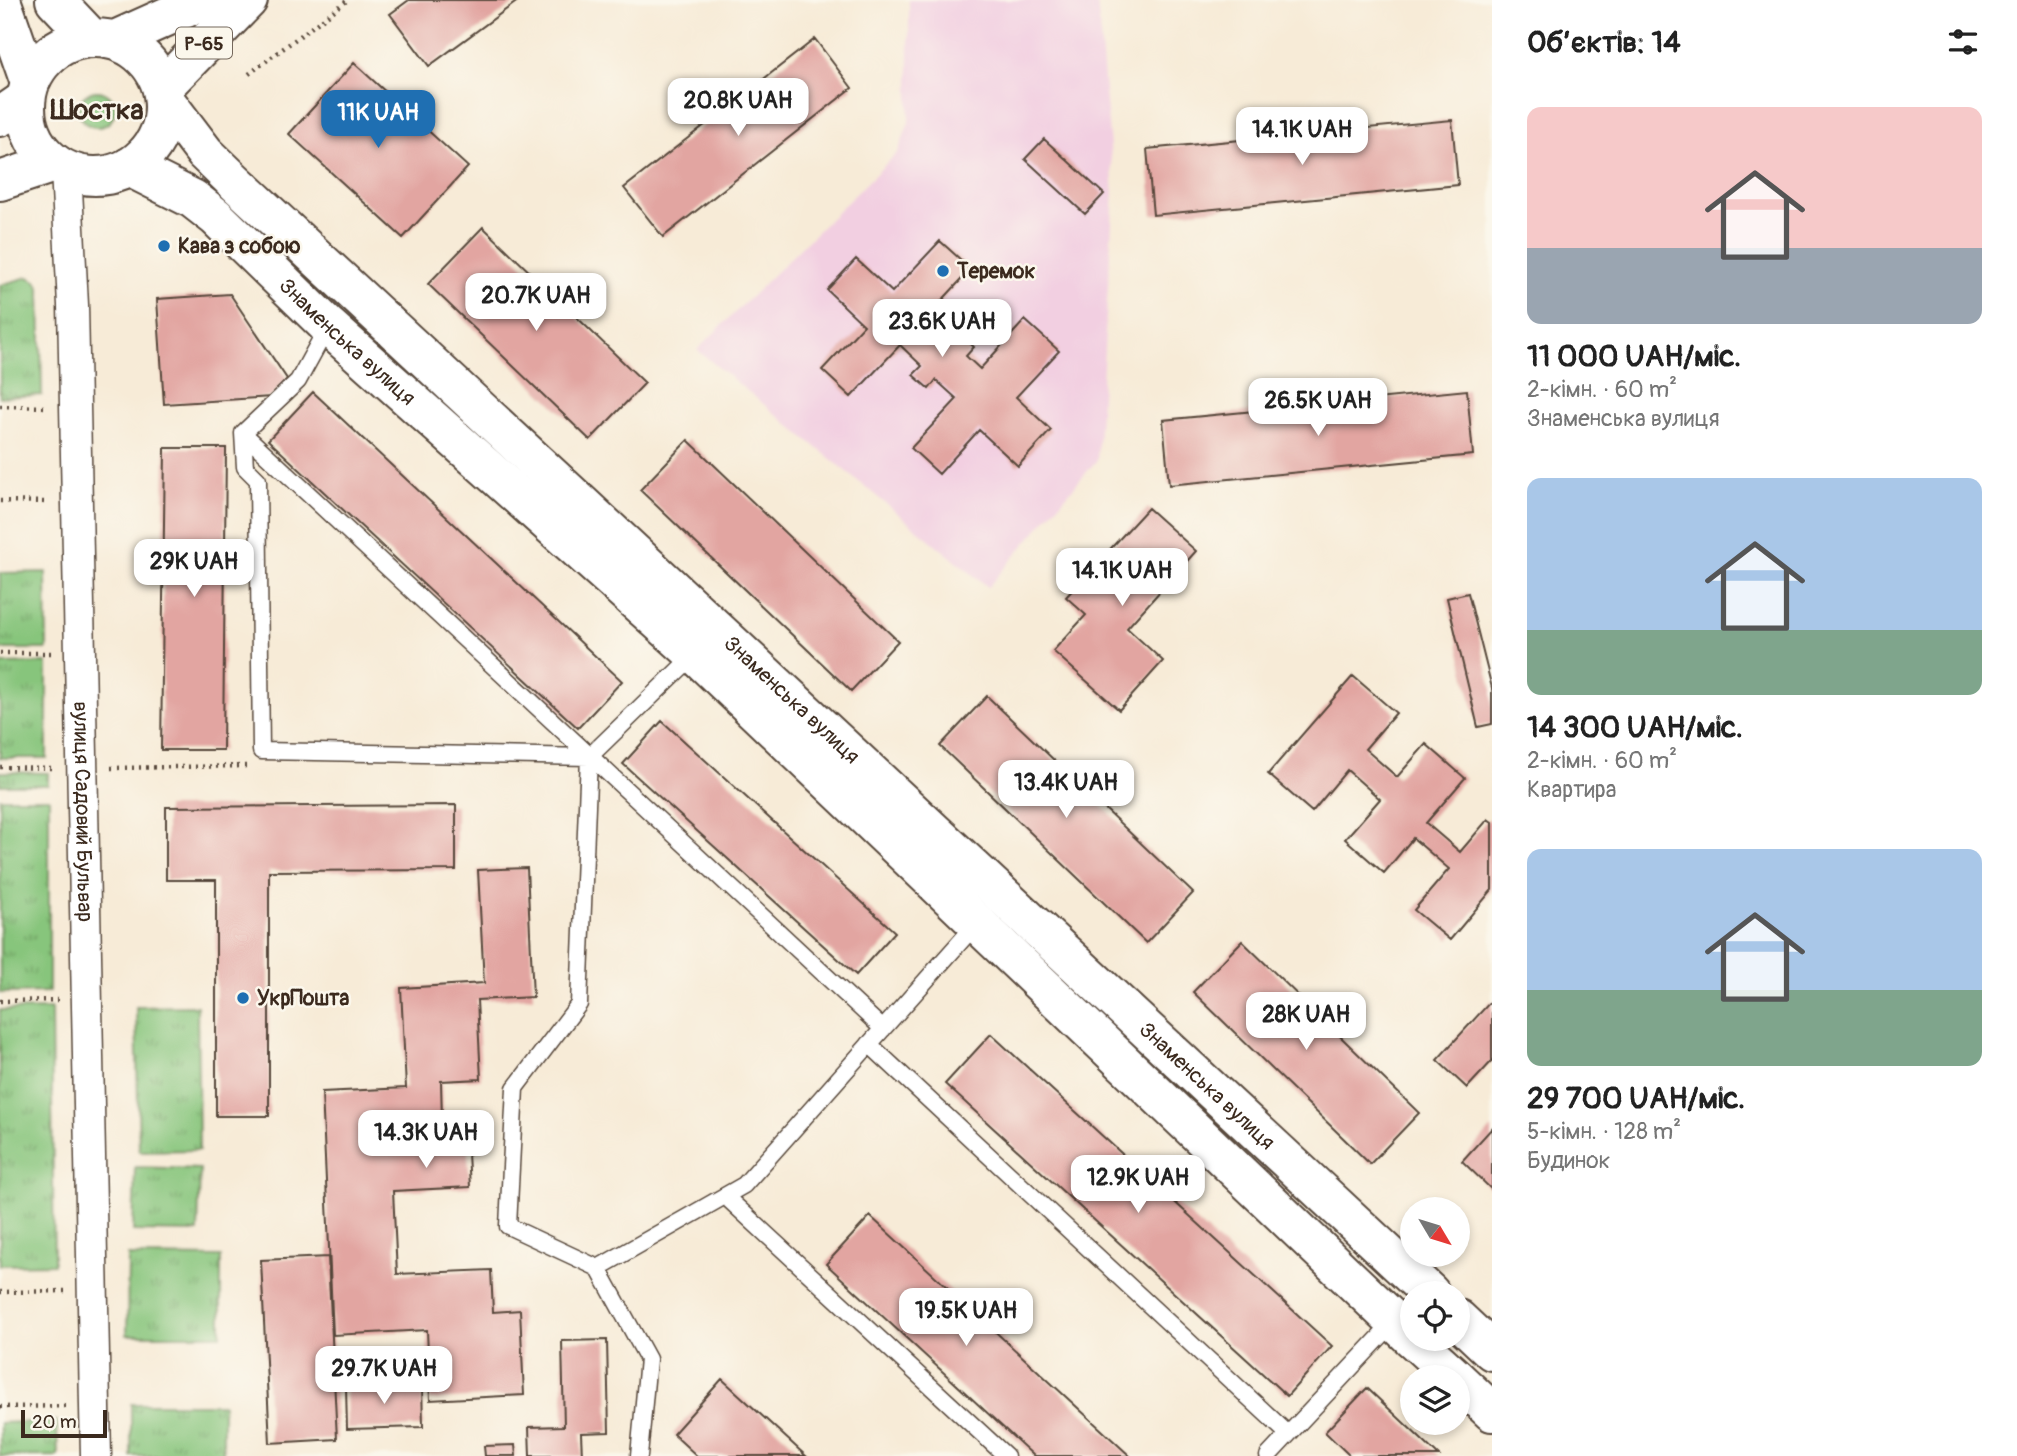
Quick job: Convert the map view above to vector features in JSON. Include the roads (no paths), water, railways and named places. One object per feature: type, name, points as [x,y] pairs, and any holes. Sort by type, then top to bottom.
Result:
[{"type":"main road","points":[[1,0],[19,100],[32,135],[43,153],[60,166],[98,176],[129,167],[145,155],[156,138],[163,119],[163,93]]},
{"type":"main road","name":"Р-65","points":[[55,0],[103,39],[145,58],[163,93],[248,0]]},
{"type":"main road","name":"Р-65","points":[[19,100],[40,66],[54,51],[71,42],[103,39],[204,0]]},
{"type":"main road","name":"Знаменська вулиця","points":[[163,93],[205,153],[234,181],[1417,1281]]},
{"type":"main road","points":[[0,181],[60,166]]},
{"type":"main road","name":"Знаменська вулиця","points":[[129,167],[193,199],[216,218],[328,326],[695,654],[1400,1327]]},
{"type":"main road","points":[[1470,1331],[1492,1351]]},
{"type":"main road","name":"Знаменська вулиця","points":[[1426,1351],[1441,1365]]},
{"type":"main road","name":"Знаменська вулиця","points":[[1470,1392],[1492,1412]]},
{"type":"street","name":"вулиця Садовий Бульвар","points":[[60,166],[76,408],[96,1456]]},
{"type":"lane","points":[[328,326],[298,381],[243,433],[245,467],[258,480],[261,751],[589,757]]},
{"type":"lane","points":[[243,433],[883,1029]]},
{"type":"lane","points":[[639,1456],[648,1359],[598,1268],[508,1226],[515,1088],[579,1004],[589,757],[695,654]]},
{"type":"lane","points":[[598,1268],[744,1185],[977,923]]},
{"type":"lane","points":[[869,1044],[1288,1434]]},
{"type":"lane","points":[[725,1196],[1006,1456]]},
{"type":"lane","points":[[1268,1456],[1288,1434],[1400,1338]]},
{"type":"place","name":"Кава з собою","points":[[164,246]]},
{"type":"place","name":"Теремок","points":[[943,271]]},
{"type":"place","name":"УкрПошта","points":[[243,998]]},
{"type":"district","name":"Шостка","points":[[97,109]]}]
